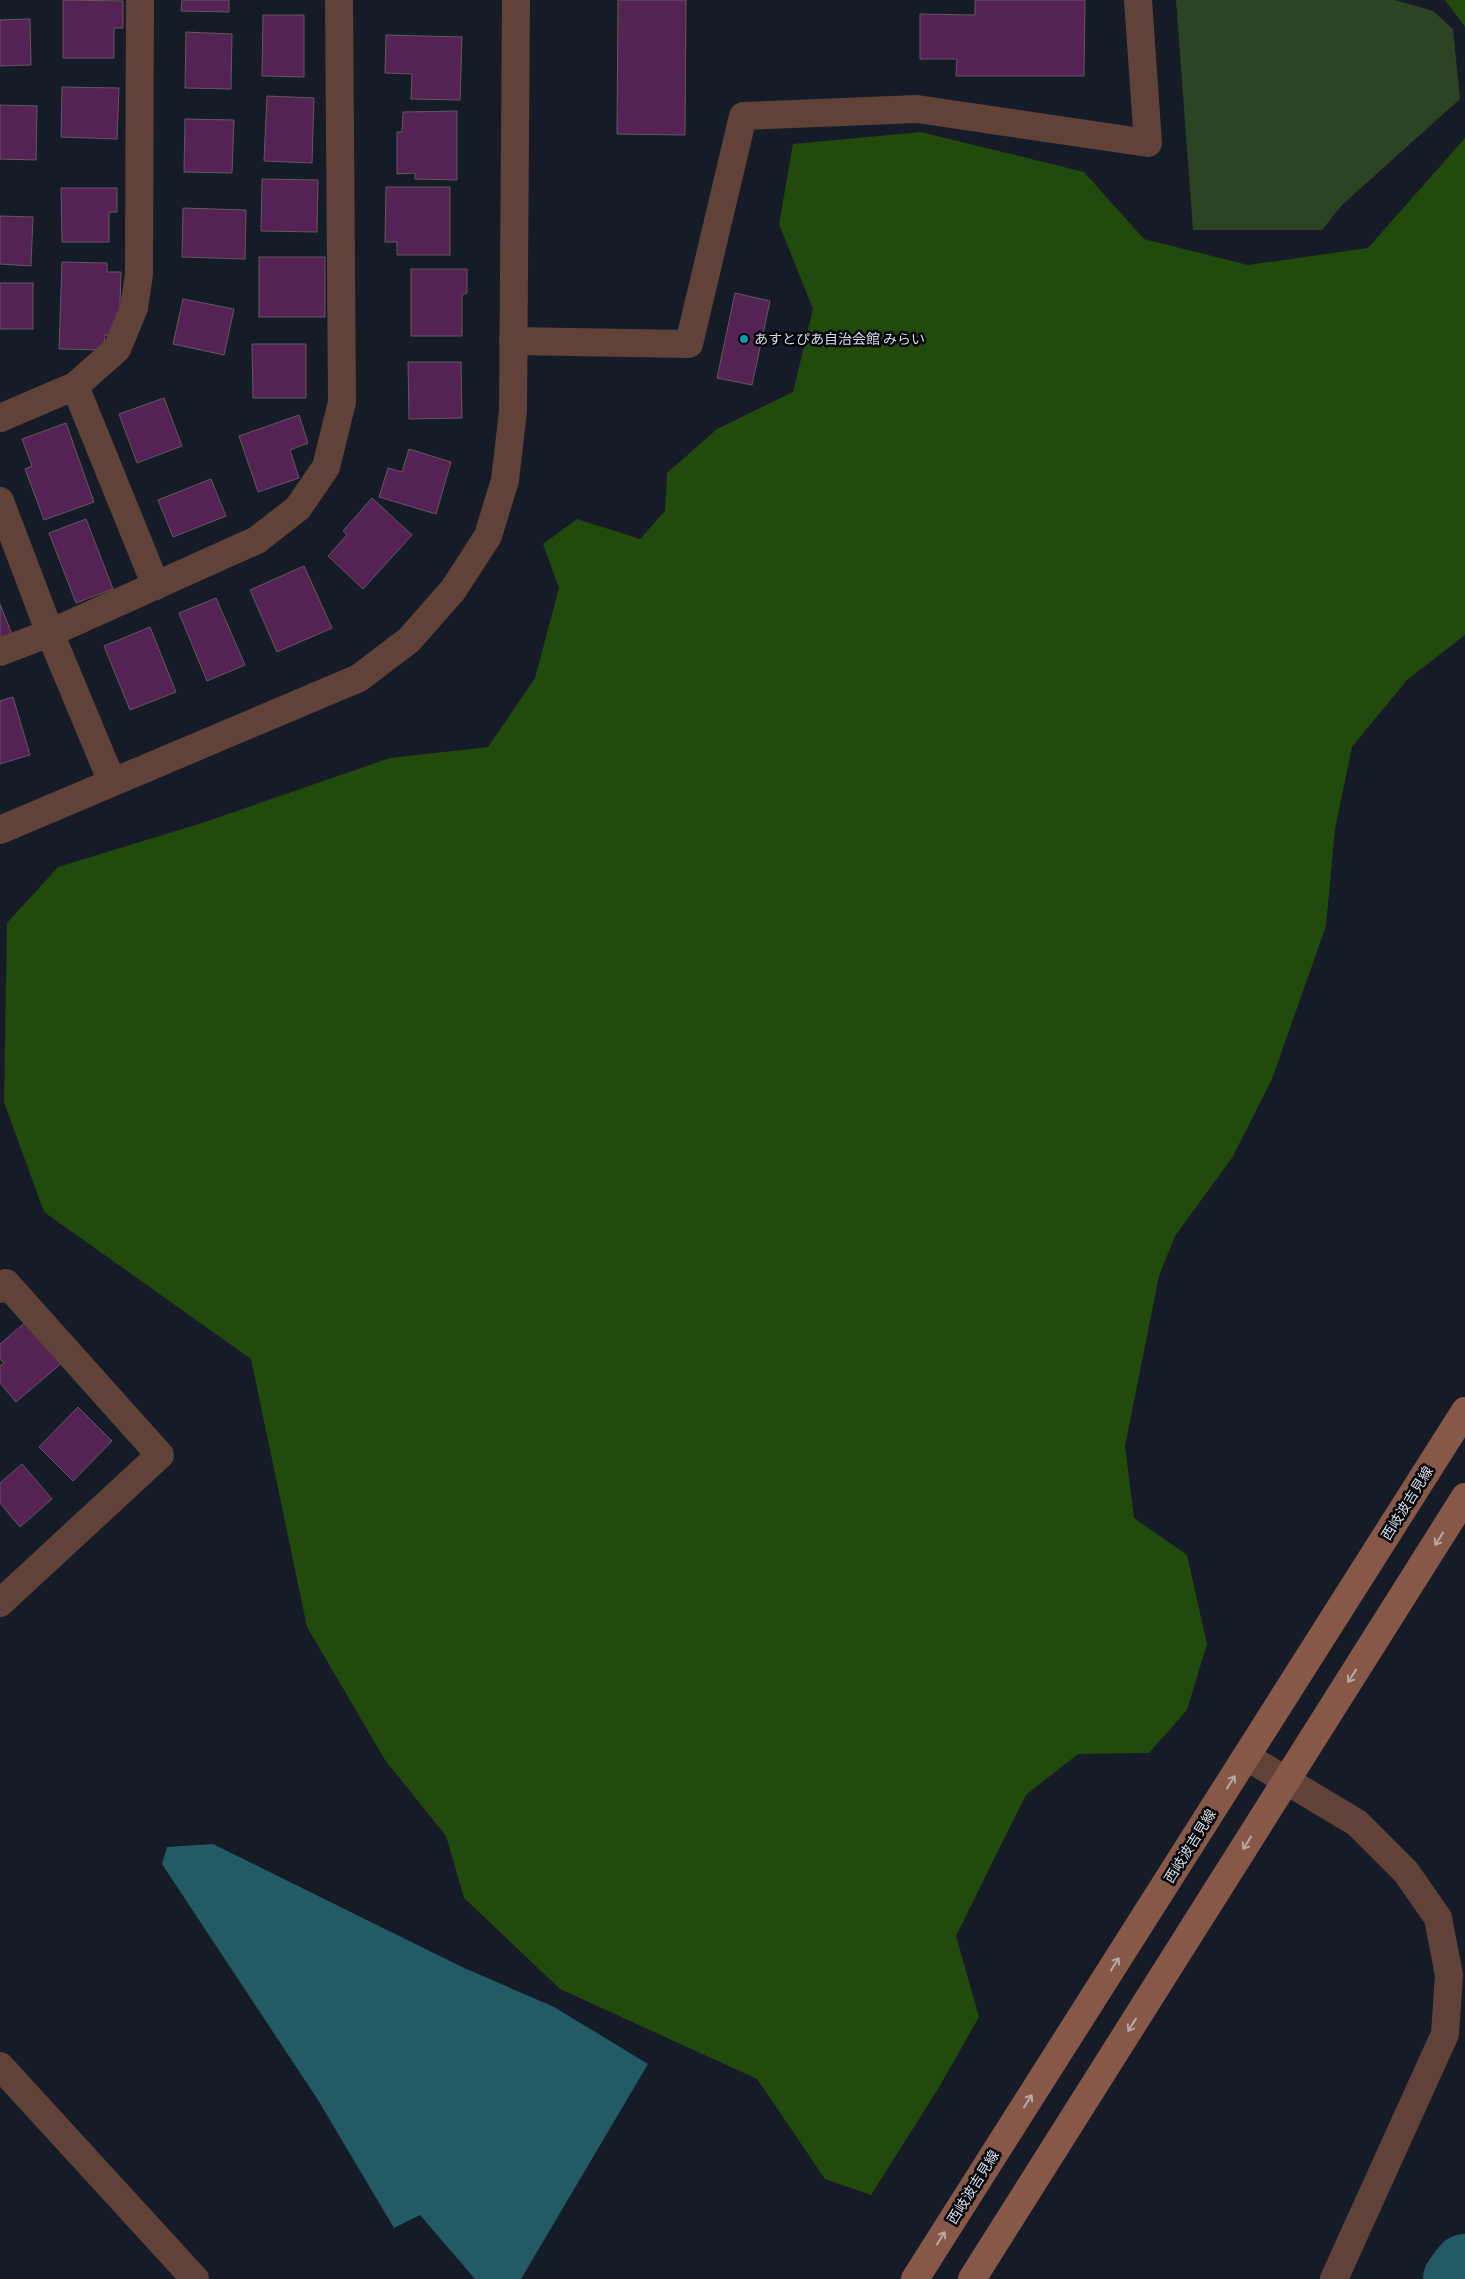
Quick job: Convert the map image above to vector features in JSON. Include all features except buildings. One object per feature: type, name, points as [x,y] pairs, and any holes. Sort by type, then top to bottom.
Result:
[{"type":"main road","name":"西岐波吉見線","points":[[915,2279],[1465,1412]]},
{"type":"main road","points":[[972,2279],[1465,1497]]},
{"type":"street","points":[[0,418],[76,386],[117,349],[134,308],[139,274],[140,0]]},
{"type":"street","points":[[0,652],[50,633],[258,540],[298,508],[326,467],[342,402],[339,0]]},
{"type":"street","points":[[0,830],[359,678],[409,640],[453,590],[488,536],[505,480],[513,411],[516,0]]},
{"type":"street","points":[[513,341],[689,344],[743,116],[917,109],[1148,142],[1138,0]]},
{"type":"street","points":[[76,386],[156,586]]},
{"type":"street","points":[[0,501],[50,633],[112,782]]},
{"type":"street","points":[[0,1289],[6,1283],[160,1455],[0,1603]]},
{"type":"street","points":[[1247,1757],[1357,1823],[1406,1872],[1438,1918],[1450,1975],[1445,2034],[1334,2279]]},
{"type":"street","points":[[0,2066],[195,2279]]},
{"type":"green space","points":[[1176,0],[1395,0],[1433,11],[1453,29],[1460,99],[1342,205],[1322,230],[1193,230]]},
{"type":"green space","points":[[1445,0],[1465,0],[1465,27]]},
{"type":"green space","points":[[921,132],[1084,172],[1144,239],[1248,265],[1368,248],[1465,138],[1465,635],[1407,680],[1352,747],[1335,829],[1326,926],[1272,1079],[1232,1158],[1175,1236],[1159,1276],[1125,1446],[1134,1518],[1187,1555],[1207,1644],[1187,1710],[1149,1753],[1078,1754],[1026,1795],[956,1936],[979,2017],[938,2089],[871,2195],[825,2179],[757,2079],[560,1989],[464,1898],[446,1836],[385,1760],[307,1627],[251,1359],[44,1212],[4,1102],[7,923],[58,867],[205,822],[390,758],[488,747],[535,678],[559,588],[543,544],[577,519],[640,539],[665,511],[667,473],[717,429],[793,392],[813,309],[779,224],[793,144]]},
{"type":"water","points":[[213,1844],[462,1967],[554,2007],[648,2064],[521,2279],[475,2279],[420,2215],[394,2228],[318,2100],[162,1864],[167,1847]]},
{"type":"waterway","points":[[1456,2279],[1465,2267]]},
{"type":"place","name":"あすとぴあ自治会館 みらい","points":[[744,339]]}]
